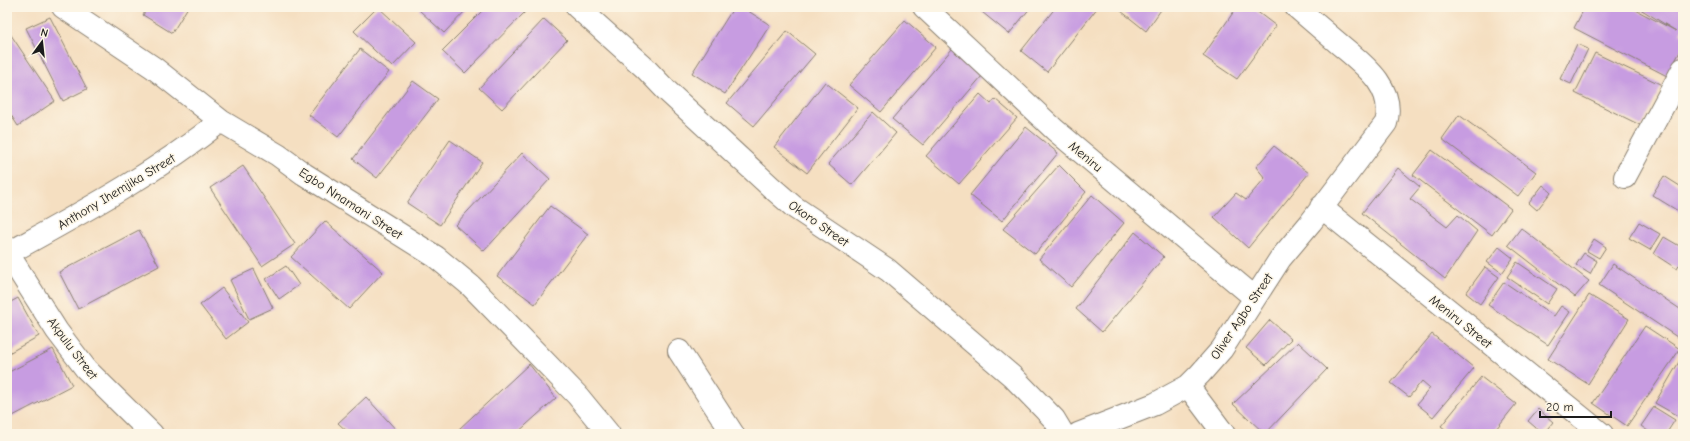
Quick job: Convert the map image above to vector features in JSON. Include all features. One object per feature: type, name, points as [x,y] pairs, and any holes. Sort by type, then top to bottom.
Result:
[{"type":"street","name":"Egbo Nnamani Street","points":[[63,7],[154,68],[221,121],[267,148],[304,174],[436,257],[471,286],[577,395],[609,434]]},
{"type":"street","name":"Okoro Street","points":[[577,7],[640,62],[666,90],[776,192],[794,207],[888,270],[1013,377],[1054,419],[1063,434]]},
{"type":"street","name":"Meniru","points":[[924,7],[1055,130],[1254,297]]},
{"type":"street","name":"Oliver Agbo Street","points":[[1078,434],[1155,404],[1188,386],[1222,349],[1254,297],[1280,259],[1386,123],[1389,112],[1388,101],[1382,86],[1370,70],[1296,7]]},
{"type":"street","points":[[1625,176],[1683,69]]},
{"type":"street","name":"Anthony Ihemjika Street","points":[[7,253],[111,197],[187,148],[221,121]]},
{"type":"street","name":"Meniru Street","points":[[1321,207],[1602,434]]},
{"type":"street","name":"Akpulu Street","points":[[7,253],[57,331],[86,369],[152,434]]},
{"type":"street","points":[[679,351],[733,434]]},
{"type":"street","points":[[1188,386],[1224,434]]},
{"type":"building","points":[[148,7],[188,7],[172,33],[143,15]]},
{"type":"building","points":[[378,7],[416,42],[392,67],[354,31]]},
{"type":"building","points":[[421,7],[469,7],[444,33],[419,10]]},
{"type":"building","points":[[486,7],[523,7],[526,11],[465,73],[442,51]]},
{"type":"building","points":[[734,7],[742,7],[770,25],[725,94],[692,73]]},
{"type":"building","points":[[1031,7],[1009,34],[977,8]]},
{"type":"building","points":[[1056,7],[1098,7],[1047,72],[1021,51]]},
{"type":"building","points":[[1116,7],[1163,7],[1146,31]]},
{"type":"building","points":[[1237,7],[1251,7],[1276,26],[1237,79],[1203,56]]},
{"type":"building","points":[[1585,7],[1630,7],[1676,31],[1637,7],[1683,7],[1683,28],[1680,33],[1683,34],[1683,46],[1667,76],[1574,28]]},
{"type":"building","points":[[50,17],[87,89],[63,101],[26,28]]},
{"type":"building","points":[[544,19],[567,40],[502,109],[479,88]]},
{"type":"building","points":[[905,20],[936,47],[881,112],[849,85]]},
{"type":"building","points":[[7,29],[55,101],[18,126],[7,109]]},
{"type":"building","points":[[787,31],[815,54],[754,126],[727,103]]},
{"type":"building","points":[[1577,44],[1588,49],[1571,84],[1560,79]]},
{"type":"building","points":[[360,49],[389,72],[338,137],[309,115]]},
{"type":"building","points":[[952,49],[982,76],[923,145],[892,119]]},
{"type":"building","points":[[1595,53],[1662,85],[1642,126],[1575,93]]},
{"type":"building","points":[[413,81],[438,99],[377,178],[353,159]]},
{"type":"building","points":[[825,82],[858,108],[807,173],[774,147]]},
{"type":"building","points":[[980,94],[991,104],[995,99],[1017,118],[959,184],[926,156]]},
{"type":"building","points":[[873,112],[896,133],[852,185],[828,164]]},
{"type":"building","points":[[1459,115],[1536,172],[1518,196],[1442,139]]},
{"type":"building","points":[[1026,127],[1058,153],[1002,221],[970,195]]},
{"type":"building","points":[[450,140],[482,162],[440,225],[407,203]]},
{"type":"building","points":[[1274,146],[1309,173],[1248,248],[1214,217],[1236,193],[1246,200],[1265,178],[1256,167]]},
{"type":"building","points":[[1432,150],[1511,209],[1492,235],[1413,175]]},
{"type":"building","points":[[522,153],[550,179],[484,251],[455,225]]},
{"type":"building","points":[[1059,165],[1086,192],[1035,254],[1003,229]]},
{"type":"building","points":[[243,166],[295,244],[262,266],[210,188]]},
{"type":"building","points":[[1398,168],[1420,187],[1410,199],[1447,227],[1458,215],[1477,231],[1445,279],[1362,213]]},
{"type":"building","points":[[1664,176],[1683,188],[1683,214],[1652,195]]},
{"type":"building","points":[[1543,185],[1551,192],[1537,210],[1529,203]]},
{"type":"building","points":[[1092,195],[1124,223],[1071,287],[1039,259]]},
{"type":"building","points":[[550,206],[588,234],[535,304],[497,276]]},
{"type":"building","points":[[325,221],[383,272],[349,309],[291,257]]},
{"type":"building","points":[[1639,222],[1660,234],[1650,250],[1629,238]]},
{"type":"building","points":[[1521,228],[1589,281],[1575,297],[1508,245]]},
{"type":"building","points":[[139,230],[159,266],[78,309],[59,272]]},
{"type":"building","points":[[1135,232],[1164,257],[1102,332],[1076,309]]},
{"type":"building","points":[[1664,237],[1683,248],[1683,259],[1677,269],[1654,254]]},
{"type":"building","points":[[1594,239],[1606,247],[1599,258],[1587,251]]},
{"type":"building","points":[[1499,247],[1513,258],[1502,273],[1487,262]]},
{"type":"building","points":[[1584,253],[1597,261],[1590,274],[1576,265]]},
{"type":"building","points":[[1517,262],[1557,289],[1547,304],[1507,277]]},
{"type":"building","points":[[1613,264],[1683,311],[1683,328],[1677,337],[1599,285]]},
{"type":"building","points":[[286,266],[299,285],[279,299],[266,279]]},
{"type":"building","points":[[1485,267],[1499,277],[1480,304],[1466,293]]},
{"type":"building","points":[[254,269],[273,308],[249,319],[230,280]]},
{"type":"building","points":[[1504,282],[1554,316],[1561,306],[1570,312],[1548,345],[1488,305]]},
{"type":"building","points":[[222,288],[248,322],[226,339],[200,305]]},
{"type":"building","points":[[1589,295],[1629,319],[1588,384],[1548,359]]},
{"type":"building","points":[[18,298],[39,336],[7,354],[7,304]]},
{"type":"building","points":[[1270,320],[1291,339],[1266,365],[1246,348]]},
{"type":"building","points":[[1645,326],[1680,349],[1627,426],[1593,403]]},
{"type":"building","points":[[1432,334],[1474,368],[1433,417],[1417,404],[1430,388],[1422,381],[1409,397],[1391,383]]},
{"type":"building","points":[[1298,342],[1327,369],[1265,434],[1233,404]]},
{"type":"building","points":[[53,349],[72,385],[7,419],[7,373]]},
{"type":"building","points":[[1683,355],[1683,419],[1655,403]]},
{"type":"building","points":[[529,364],[556,398],[516,434],[465,434],[459,429]]},
{"type":"building","points":[[1481,377],[1516,404],[1492,434],[1451,434],[1441,426]]},
{"type":"building","points":[[366,397],[400,434],[350,434],[338,423]]},
{"type":"building","points":[[1654,407],[1675,420],[1666,434],[1652,434],[1641,426]]},
{"type":"building","points":[[1538,409],[1553,422],[1543,434],[1528,421]]}]
